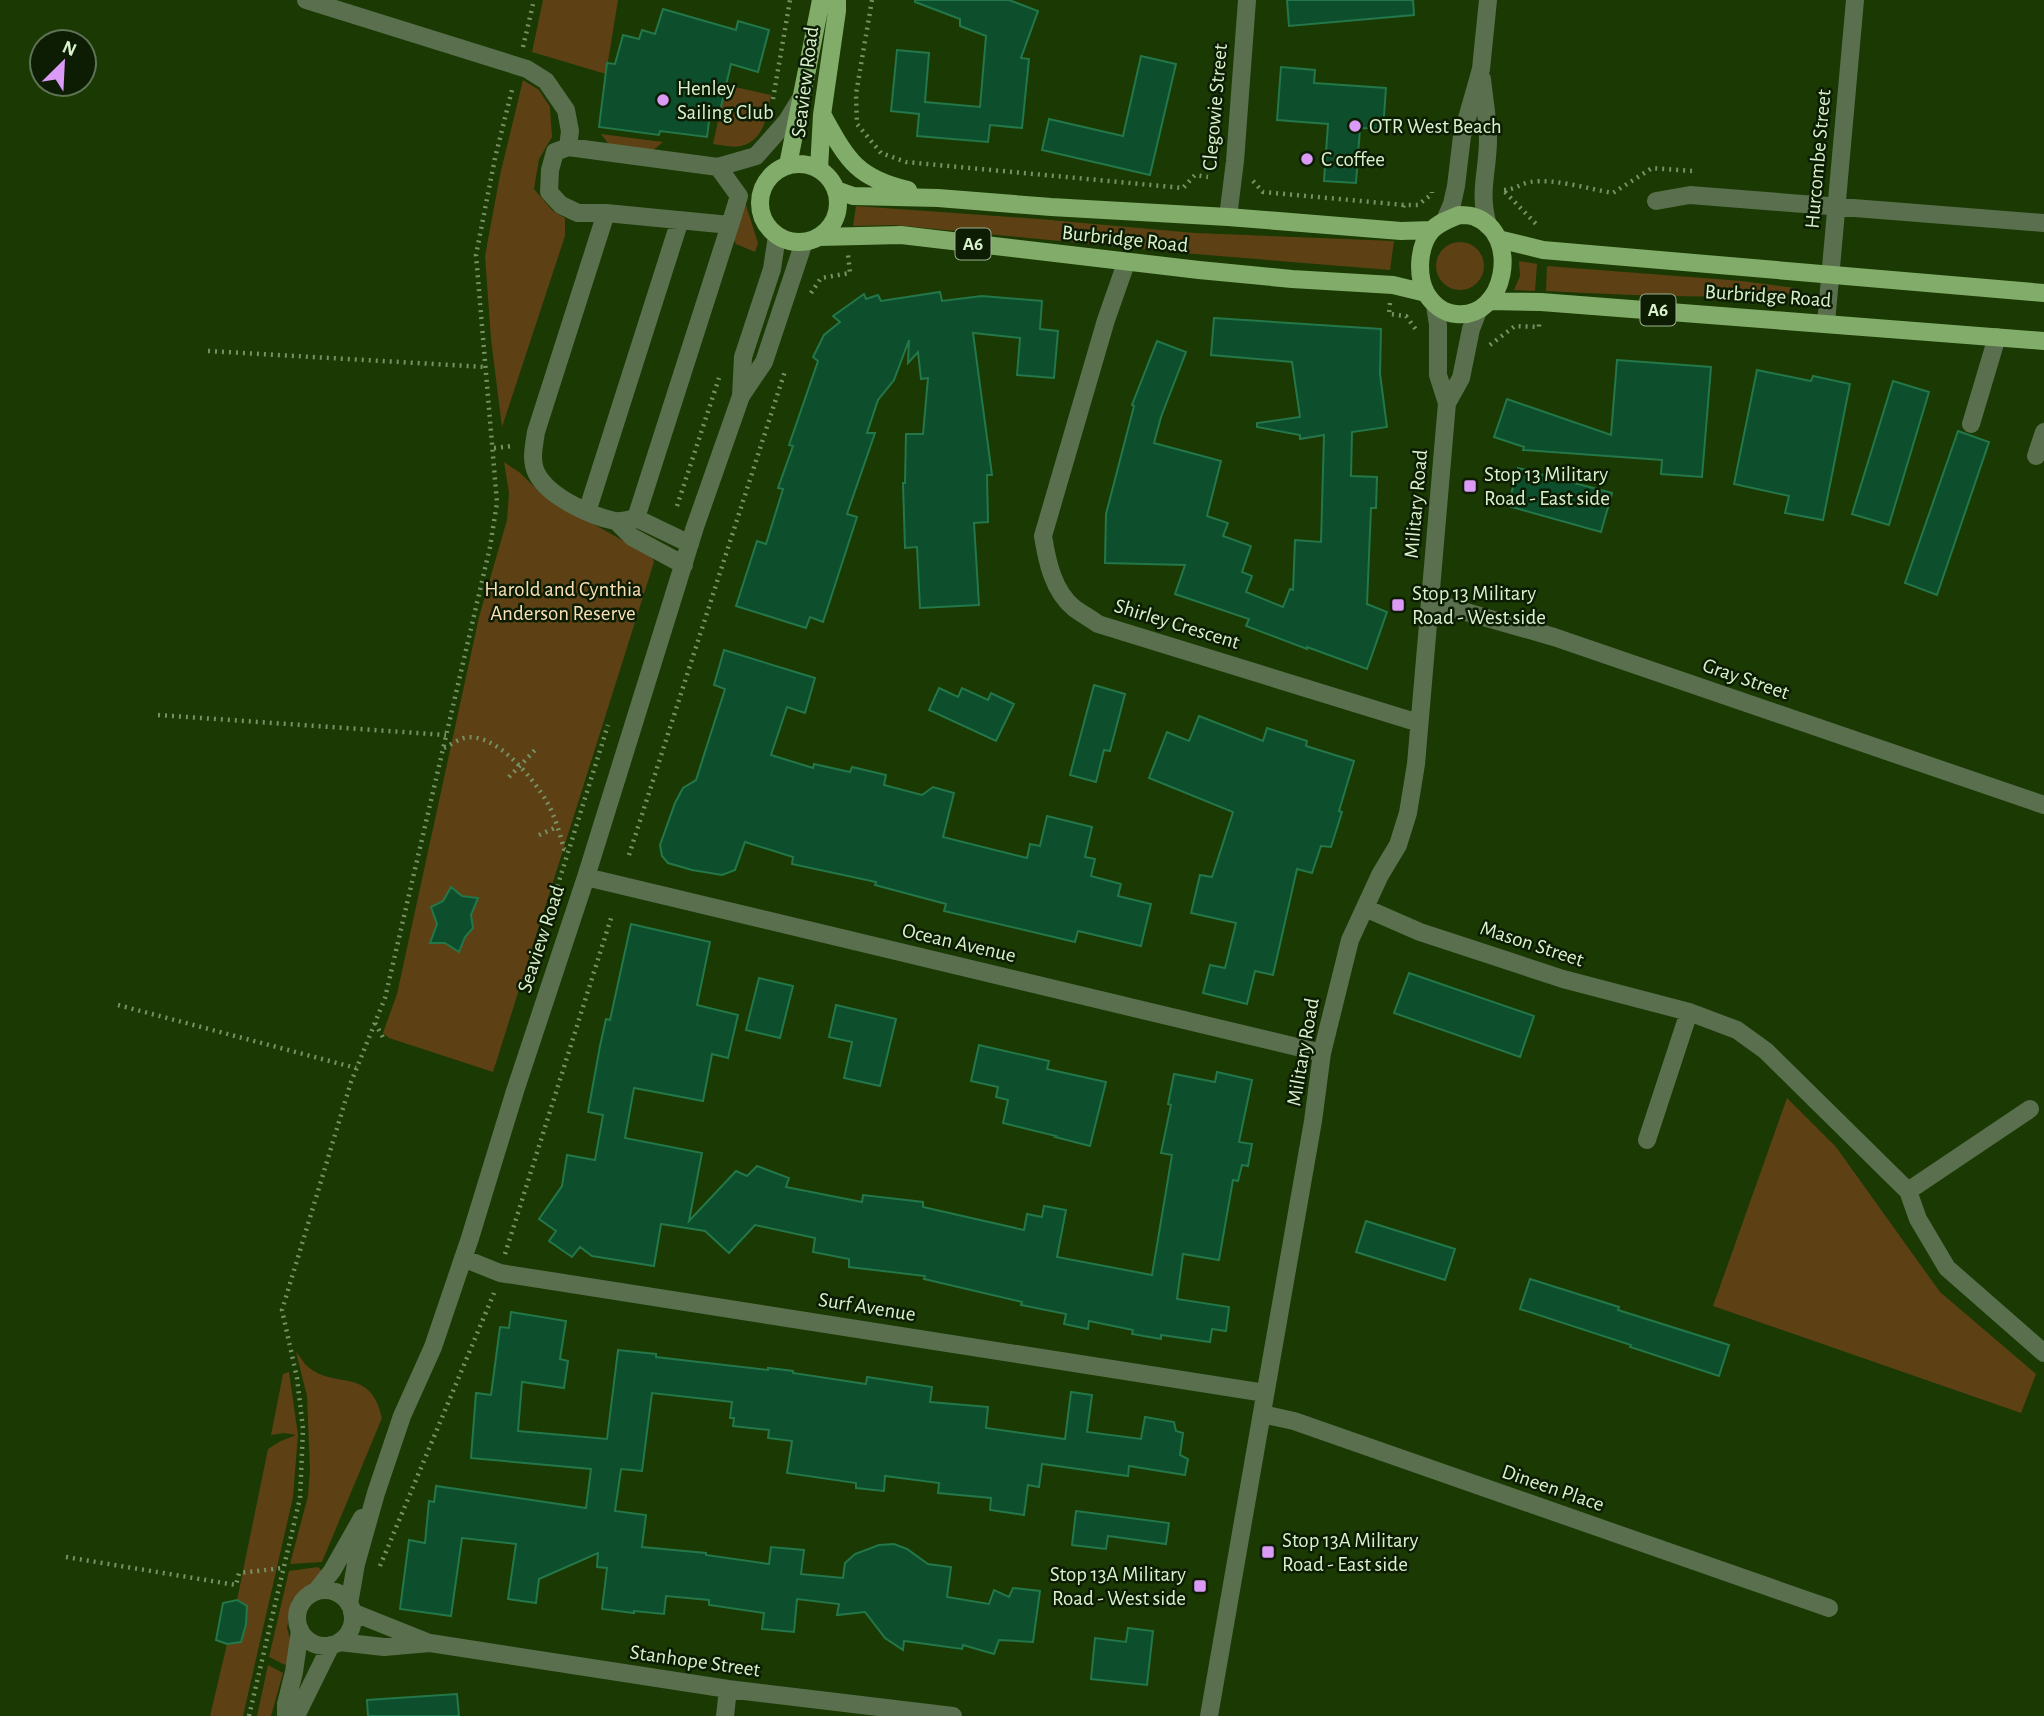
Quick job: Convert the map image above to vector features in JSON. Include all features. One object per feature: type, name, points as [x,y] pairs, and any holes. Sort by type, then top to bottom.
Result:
[{"type":"main road","name":"Seaview Road","points":[[788,164],[821,0]]},
{"type":"main road","name":"Seaview Road","points":[[819,169],[822,115],[837,0]]},
{"type":"main road","points":[[822,115],[843,152],[865,175],[892,186],[938,198]]},
{"type":"main road","points":[[799,163],[819,169],[836,190],[836,217],[830,228],[812,239],[795,242],[776,236],[761,215],[761,190],[776,170],[788,164],[799,163]]},
{"type":"main road","name":"Burbridge Road","points":[[836,190],[853,196],[938,198],[1401,231],[1439,225]]},
{"type":"main road","name":"A6","points":[[1439,225],[1459,215],[1475,217],[1493,232]]},
{"type":"main road","points":[[1431,299],[1421,277],[1422,253],[1425,241],[1439,225]]},
{"type":"main road","points":[[1483,306],[1498,287],[1502,276],[1503,259],[1493,232]]},
{"type":"main road","name":"Burbridge Road","points":[[1493,232],[1543,250],[2044,293]]},
{"type":"main road","name":"Burbridge Road","points":[[812,239],[901,235],[1126,263],[1292,279],[1393,285],[1431,299]]},
{"type":"main road","name":"A6","points":[[1431,299],[1448,314],[1465,315],[1483,306]]},
{"type":"main road","name":"Burbridge Road","points":[[1483,306],[1541,302],[2044,341]]},
{"type":"street","points":[[306,0],[527,68],[546,81],[566,110],[570,131],[568,147]]},
{"type":"street","name":"Clegowie Street","points":[[1228,217],[1247,0]]},
{"type":"street","points":[[1439,225],[1452,204],[1456,186],[1462,136],[1480,69],[1488,0]]},
{"type":"street","name":"Hurcombe Street","points":[[1826,323],[1855,0]]},
{"type":"street","points":[[1480,69],[1488,140],[1483,208],[1493,232]]},
{"type":"street","points":[[730,225],[606,213],[578,213],[561,205],[549,192],[550,170],[555,152],[568,147],[718,167],[756,156],[787,121],[801,98]]},
{"type":"street","points":[[636,518],[740,196],[718,167]]},
{"type":"street","points":[[1656,201],[1690,195],[2044,223]]},
{"type":"street","points":[[606,213],[536,432],[533,454],[537,474],[554,494],[587,512],[617,522],[632,537],[684,565]]},
{"type":"street","points":[[587,512],[680,220]]},
{"type":"street","name":"Seaview Road","points":[[741,396],[743,357],[772,269],[776,236]]},
{"type":"street","name":"Seaview Road","points":[[350,1608],[356,1564],[376,1493],[402,1416],[433,1346],[463,1258],[690,544],[741,396],[764,362],[812,239]]},
{"type":"street","name":"Shirley Crescent","points":[[1126,263],[1106,320],[1043,536],[1046,558],[1057,587],[1072,606],[1098,624],[1419,723]]},
{"type":"street","name":"Military Road","points":[[1209,1716],[1314,1121],[1322,1053],[1350,940],[1380,875],[1398,845],[1408,813],[1416,764],[1447,403],[1438,375],[1438,325],[1431,299]]},
{"type":"street","name":"Military Road","points":[[1447,403],[1461,378],[1471,329],[1483,306]]},
{"type":"street","points":[[1970,424],[1997,337]]},
{"type":"street","points":[[2036,456],[2044,432]]},
{"type":"street","points":[[617,522],[636,518],[690,544]]},
{"type":"street","name":"Gray Street","points":[[1431,602],[1554,637],[2044,805]]},
{"type":"street","name":"Ocean Avenue","points":[[586,877],[1322,1053]]},
{"type":"street","name":"Mason Street","points":[[1365,908],[1420,932],[1563,979],[1708,1017],[1737,1030],[1766,1051],[1908,1191],[1918,1219],[1947,1268],[2044,1353]]},
{"type":"street","points":[[1647,1140],[1689,1012]]},
{"type":"street","points":[[1908,1191],[2030,1109]]},
{"type":"street","name":"Surf Avenue","points":[[463,1258],[500,1273],[1265,1393]]},
{"type":"street","name":"Dineen Place","points":[[1262,1414],[1294,1421],[1829,1608]]},
{"type":"street","name":"Seaview Road","points":[[316,1591],[332,1571],[376,1493]]},
{"type":"street","points":[[296,1716],[335,1644],[345,1637],[353,1621],[350,1608],[343,1597],[326,1590],[316,1591],[308,1596],[298,1612],[300,1630],[313,1643],[335,1644]]},
{"type":"street","name":"Stanhope Street","points":[[350,1608],[430,1643]]},
{"type":"street","points":[[286,1716],[300,1630]]},
{"type":"street","name":"Stanhope Street","points":[[335,1644],[384,1647],[430,1643],[729,1689],[953,1716]]},
{"type":"street","points":[[725,1716],[729,1689]]},
{"type":"path","points":[[249,1716],[300,1498],[303,1429],[297,1378],[282,1310],[356,1068],[388,984],[492,536],[497,503],[494,448],[476,255],[495,158],[534,0]]},
{"type":"path","points":[[772,105],[790,0]]},
{"type":"path","points":[[872,0],[856,108],[858,124],[881,153],[906,162],[1183,188],[1195,175],[1208,177]]},
{"type":"path","points":[[848,105],[856,108]]},
{"type":"path","points":[[1544,232],[1500,189],[1512,190],[1530,182],[1555,183],[1613,193],[1652,168],[1692,171]]},
{"type":"path","points":[[1245,179],[1254,181],[1263,192],[1404,205],[1418,205],[1432,194],[1432,184]]},
{"type":"path","points":[[1403,217],[1404,205]]},
{"type":"path","points":[[810,293],[821,278],[850,273]]},
{"type":"path","points":[[1390,302],[1389,314],[1406,316],[1417,330],[1417,339]]},
{"type":"path","points":[[1488,347],[1515,326],[1539,327],[1540,313]]},
{"type":"path","points":[[208,351],[486,367]]},
{"type":"path","points":[[629,855],[789,359]]},
{"type":"path","points":[[494,448],[514,446]]},
{"type":"path","points":[[158,715],[446,735]]},
{"type":"path","points":[[443,748],[464,738],[482,739],[503,750],[547,803],[564,849],[569,851]]},
{"type":"path","points":[[509,777],[536,750]]},
{"type":"path","points":[[539,835],[557,827]]},
{"type":"path","points":[[117,1005],[356,1068]]},
{"type":"path","points":[[375,1022],[385,1041]]},
{"type":"path","points":[[66,1557],[236,1585],[239,1573],[283,1568]]},
{"type":"green space","points":[[543,0],[618,0],[606,74],[532,52]]},
{"type":"green space","points":[[523,80],[539,90],[550,107],[552,137],[539,159],[534,189],[553,211],[565,218],[565,236],[502,427],[491,339],[485,256],[500,175]]},
{"type":"green space","points":[[726,85],[771,95],[760,132],[749,143],[741,146],[713,144]]},
{"type":"green space","points":[[601,134],[663,142],[651,152],[610,146]]},
{"type":"green space","points":[[745,202],[758,243],[755,252],[736,244],[733,238]]},
{"type":"green space","points":[[856,206],[1195,233],[1394,241],[1390,270],[894,225],[853,226]]},
{"type":"green space","points":[[1460,242],[1477,249],[1484,266],[1477,283],[1460,290],[1443,283],[1436,266],[1443,249]]},
{"type":"green space","points":[[1519,261],[1537,264],[1535,291],[1514,290],[1520,276]]},
{"type":"green space","points":[[1547,266],[1742,281],[1795,288],[1794,293],[1732,296],[1546,291]]},
{"type":"green space","name":"Harold and Cynthia Anderson Reserve","points":[[504,462],[544,496],[652,557],[654,562],[493,1072],[389,1038],[383,1033],[397,994],[479,617],[507,520],[509,493]]},
{"type":"green space","points":[[1787,1098],[1836,1147],[1940,1292],[2036,1374],[2021,1413],[1713,1306]]},
{"type":"green space","points":[[296,1352],[306,1365],[317,1373],[350,1381],[369,1391],[377,1402],[382,1418],[322,1562],[290,1564],[308,1496],[310,1470],[307,1396]]},
{"type":"green space","points":[[289,1372],[298,1435],[293,1497],[243,1716],[210,1716],[227,1644],[241,1642],[246,1624],[247,1606],[237,1600],[268,1449],[296,1435],[271,1435],[283,1374]]},
{"type":"green space","points":[[318,1567],[322,1571],[292,1600],[287,1628],[292,1662],[285,1665],[269,1657],[289,1571]]},
{"type":"green space","points":[[268,1665],[283,1673],[271,1716],[257,1716]]},
{"type":"building","points":[[915,0],[1009,0],[1038,11],[1021,58],[1029,59],[1022,128],[990,125],[988,142],[917,136],[919,114],[891,111],[897,50],[929,53],[925,102],[980,107],[986,36],[960,26],[960,19]]},
{"type":"building","points":[[1287,0],[1413,0],[1414,15],[1289,26]]},
{"type":"building","points":[[663,9],[736,30],[738,21],[769,30],[758,72],[731,64],[719,115],[710,114],[707,137],[660,131],[659,135],[599,127],[607,63],[615,64],[623,35],[639,39],[642,30],[655,34]]},
{"type":"building","points":[[1141,56],[1176,64],[1150,175],[1042,150],[1049,119],[1123,136]]},
{"type":"building","name":"OTR West Beach","points":[[1281,67],[1315,70],[1314,83],[1386,88],[1383,129],[1360,128],[1356,183],[1324,181],[1328,124],[1277,120]]},
{"type":"building","points":[[940,292],[942,301],[982,296],[1042,301],[1040,329],[1058,331],[1054,378],[1017,375],[1020,338],[973,333],[992,475],[987,475],[988,522],[974,523],[979,605],[920,608],[917,547],[905,548],[903,483],[906,434],[923,434],[928,378],[921,379],[918,352],[908,363],[909,340],[894,380],[878,400],[867,433],[875,433],[847,514],[857,517],[823,622],[810,617],[806,628],[736,606],[757,541],[766,544],[783,489],[778,488],[793,446],[789,445],[818,361],[813,357],[824,335],[840,322],[833,316],[864,294],[866,299],[878,295],[881,301]]},
{"type":"building","points":[[1214,318],[1381,329],[1380,374],[1387,427],[1352,432],[1351,476],[1377,477],[1376,508],[1371,508],[1367,604],[1387,612],[1367,669],[1246,626],[1249,619],[1175,594],[1185,565],[1105,563],[1106,514],[1134,406],[1132,405],[1157,341],[1186,352],[1154,443],[1221,461],[1207,516],[1228,523],[1223,536],[1251,546],[1242,572],[1252,576],[1246,592],[1283,607],[1290,589],[1293,590],[1295,540],[1321,542],[1324,435],[1300,439],[1300,435],[1257,427],[1257,423],[1300,417],[1292,362],[1211,355]]},
{"type":"building","points":[[1617,360],[1711,367],[1702,477],[1661,474],[1662,460],[1523,450],[1524,447],[1494,437],[1507,399],[1611,435]]},
{"type":"building","points":[[1757,370],[1811,381],[1813,376],[1850,384],[1823,520],[1785,513],[1789,496],[1734,484]]},
{"type":"building","points":[[1893,381],[1929,392],[1889,525],[1852,514]]},
{"type":"building","points":[[1958,431],[1989,442],[1937,595],[1905,583]]},
{"type":"building","points":[[1518,468],[1612,493],[1601,532],[1508,506]]},
{"type":"building","points":[[724,650],[815,678],[805,713],[787,707],[771,755],[813,768],[814,764],[850,772],[852,767],[886,775],[884,785],[922,795],[933,787],[954,793],[943,837],[1027,858],[1030,844],[1040,846],[1047,816],[1092,827],[1085,857],[1095,859],[1091,876],[1121,884],[1118,896],[1151,904],[1141,946],[1078,931],[1075,942],[944,911],[946,904],[875,885],[876,882],[792,864],[793,857],[745,842],[735,870],[722,875],[668,863],[662,856],[660,845],[683,788],[696,780],[725,689],[714,685]]},
{"type":"building","points":[[1094,685],[1125,694],[1110,751],[1104,750],[1096,782],[1070,775]]},
{"type":"building","points":[[939,688],[958,697],[962,688],[988,700],[991,693],[1014,704],[996,741],[929,710]]},
{"type":"building","points":[[1199,716],[1263,741],[1267,728],[1307,741],[1306,746],[1354,761],[1331,847],[1321,846],[1312,873],[1297,869],[1273,975],[1255,971],[1247,1004],[1203,993],[1210,965],[1225,968],[1236,923],[1191,913],[1200,875],[1212,877],[1233,812],[1149,778],[1167,732],[1189,741]]},
{"type":"building","points":[[451,887],[462,896],[478,898],[471,915],[473,928],[465,937],[459,952],[445,943],[430,943],[437,924],[431,907],[443,901]]},
{"type":"building","points":[[631,924],[710,942],[697,1005],[738,1015],[728,1058],[712,1054],[703,1101],[634,1088],[625,1138],[702,1153],[689,1221],[736,1171],[747,1176],[757,1166],[789,1178],[786,1187],[862,1202],[863,1195],[923,1202],[923,1207],[1024,1230],[1027,1214],[1042,1217],[1044,1206],[1066,1210],[1057,1257],[1152,1275],[1172,1155],[1161,1153],[1174,1074],[1215,1082],[1217,1072],[1252,1080],[1239,1142],[1252,1144],[1248,1166],[1242,1165],[1238,1181],[1233,1180],[1219,1260],[1183,1254],[1177,1299],[1229,1307],[1226,1331],[1212,1329],[1210,1342],[1132,1334],[1133,1330],[1089,1321],[1088,1329],[1064,1324],[1066,1314],[924,1279],[925,1276],[849,1267],[849,1259],[813,1252],[815,1238],[755,1225],[729,1253],[705,1231],[661,1224],[654,1266],[592,1256],[580,1247],[572,1257],[549,1241],[556,1231],[539,1219],[562,1186],[567,1155],[595,1160],[603,1115],[588,1112],[606,1019],[610,1020]]},
{"type":"building","points":[[1409,973],[1534,1016],[1520,1057],[1394,1013]]},
{"type":"building","points":[[759,978],[793,986],[780,1038],[746,1030]]},
{"type":"building","points":[[836,1005],[896,1019],[880,1086],[844,1078],[852,1042],[829,1037]]},
{"type":"building","points":[[979,1045],[1049,1061],[1047,1069],[1106,1082],[1090,1146],[1003,1123],[1008,1100],[996,1097],[998,1087],[971,1081]]},
{"type":"building","points":[[1366,1221],[1455,1249],[1445,1280],[1356,1252]]},
{"type":"building","points":[[1530,1279],[1729,1345],[1719,1376],[1520,1309]]},
{"type":"building","points":[[511,1312],[566,1321],[560,1359],[568,1361],[564,1388],[522,1382],[518,1431],[607,1439],[618,1350],[656,1354],[656,1357],[793,1371],[866,1384],[867,1377],[932,1387],[930,1402],[988,1407],[986,1428],[1065,1439],[1071,1392],[1092,1395],[1087,1432],[1141,1439],[1145,1417],[1174,1422],[1176,1431],[1183,1433],[1180,1455],[1188,1459],[1185,1475],[1129,1466],[1128,1476],[1042,1464],[1039,1487],[1028,1485],[1024,1515],[990,1510],[991,1498],[938,1493],[939,1483],[885,1476],[884,1491],[856,1488],[856,1483],[787,1473],[792,1441],[768,1438],[769,1430],[733,1426],[734,1418],[730,1418],[732,1402],[652,1393],[642,1471],[621,1469],[615,1511],[646,1515],[642,1547],[706,1553],[769,1564],[771,1547],[804,1550],[801,1574],[843,1578],[845,1563],[855,1554],[879,1545],[894,1544],[907,1549],[928,1564],[951,1567],[947,1597],[989,1604],[994,1590],[1009,1597],[1013,1588],[1040,1591],[1033,1642],[999,1640],[994,1654],[963,1645],[962,1649],[904,1641],[903,1650],[885,1638],[865,1612],[837,1615],[839,1604],[797,1599],[794,1632],[762,1629],[764,1613],[709,1605],[709,1600],[666,1596],[664,1614],[602,1609],[607,1568],[597,1567],[598,1553],[539,1579],[536,1603],[508,1599],[516,1544],[462,1538],[451,1616],[400,1609],[409,1540],[425,1543],[429,1501],[434,1502],[436,1486],[586,1508],[591,1469],[471,1458],[476,1393],[491,1395],[500,1327],[509,1328]]},
{"type":"building","points":[[1076,1511],[1169,1523],[1166,1544],[1108,1536],[1106,1549],[1072,1545]]},
{"type":"building","points":[[237,1600],[247,1606],[241,1642],[227,1644],[216,1640],[223,1603]]},
{"type":"building","points":[[1128,1628],[1153,1631],[1147,1685],[1091,1679],[1095,1638],[1126,1642]]},
{"type":"building","points":[[457,1694],[459,1716],[368,1716],[367,1700]]},
{"type":"place","name":"Henley Sailing Club","points":[[663,100]]},
{"type":"place","name":"OTR West Beach","points":[[1355,126]]},
{"type":"place","name":"C coffee","points":[[1307,159]]},
{"type":"place","name":"Stop 13 Military Road - East side","points":[[1470,486]]},
{"type":"place","name":"Stop 13 Military Road - West side","points":[[1398,605]]},
{"type":"place","name":"Stop 13A Military Road - East side","points":[[1268,1552]]},
{"type":"place","name":"Stop 13A Military Road - West side","points":[[1200,1586]]}]
